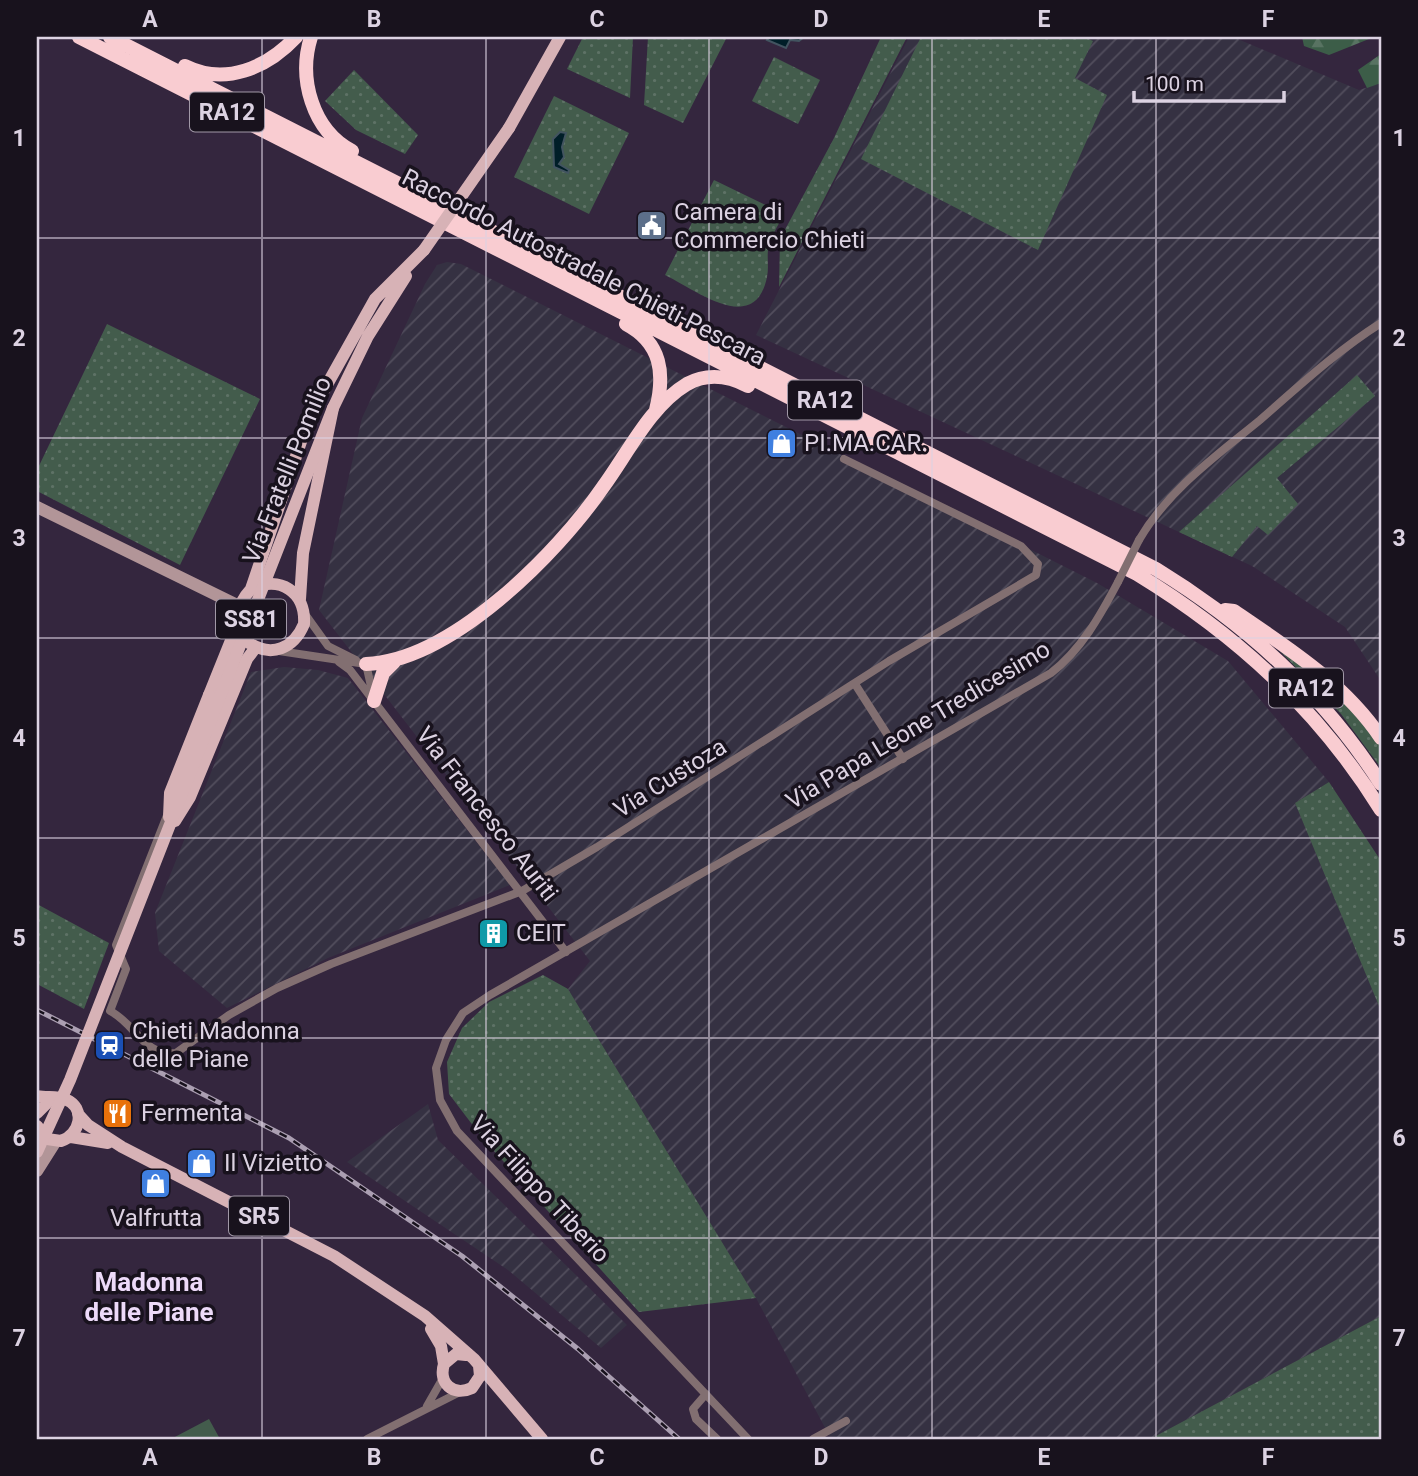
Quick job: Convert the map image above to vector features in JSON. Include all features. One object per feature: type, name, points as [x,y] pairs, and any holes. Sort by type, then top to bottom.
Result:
[{"type":"highway","name":"Raccordo Autostradale Chieti-Pescara","points":[[79,37],[1137,574],[1197,612],[1242,646],[1291,692],[1335,743],[1381,810]]},
{"type":"highway","points":[[114,39],[135,41],[193,70],[221,75],[260,65],[280,53],[296,37]]},
{"type":"highway","points":[[311,37],[307,78],[319,118],[334,139],[363,157],[380,174]]},
{"type":"highway","name":"Raccordo Autostradale Chieti-Pescara","points":[[114,39],[1144,562],[1215,608],[1265,648],[1304,685],[1352,741],[1381,784]]},
{"type":"highway","points":[[603,303],[617,319],[645,337],[657,355],[662,378],[656,412]]},
{"type":"highway","points":[[374,701],[379,681],[394,662],[460,627],[531,573],[581,519],[656,412],[686,385],[709,377],[731,379],[761,392],[778,391]]},
{"type":"highway","points":[[1215,608],[1234,611],[1310,663],[1344,694],[1381,738]]},
{"type":"highway","points":[[366,664],[394,662]]},
{"type":"main road","name":"Via Fratelli Pomilio","points":[[47,1145],[70,1080],[334,408],[368,336],[509,128],[560,37]]},
{"type":"main road","points":[[169,830],[170,793],[239,627],[239,606],[251,589],[310,415],[375,299],[424,250]]},
{"type":"main road","points":[[239,627],[256,647],[272,651],[292,643],[304,624],[300,599],[303,554],[334,408]]},
{"type":"main road","points":[[251,589],[272,583],[283,585],[300,599]]},
{"type":"main road","points":[[169,830],[190,797],[231,694],[247,659],[256,647]]},
{"type":"main road","name":"SR5","points":[[37,1096],[66,1100],[88,1125],[122,1147],[334,1256],[425,1316],[479,1366],[542,1439]]},
{"type":"main road","points":[[37,1113],[51,1099]]},
{"type":"main road","points":[[71,1137],[78,1127],[78,1114]]},
{"type":"main road","points":[[37,1126],[47,1145]]},
{"type":"main road","name":"SR5","points":[[47,1145],[71,1137],[122,1147]]},
{"type":"main road","name":"SR5","points":[[400,1300],[435,1333],[441,1346],[443,1378]]},
{"type":"main road","points":[[444,1364],[456,1354],[466,1355]]},
{"type":"main road","points":[[466,1390],[478,1381],[479,1366]]},
{"type":"main road","points":[[443,1378],[449,1388],[493,1389],[501,1394]]},
{"type":"street","name":"Via Papa Leone Tredicesimo","points":[[566,952],[1051,673],[1068,660],[1086,636],[1118,582],[1147,525],[1190,477],[1380,327]]},
{"type":"street","name":"Via Custoza","points":[[239,627],[116,945],[127,969],[110,1011],[127,1021],[146,1045],[168,1054],[177,1053],[229,1015],[276,988],[331,964],[522,891],[597,848],[855,684],[1029,580],[1039,569],[1028,550],[1021,545],[844,459]]},
{"type":"street","points":[[37,507],[239,606]]},
{"type":"street","points":[[304,613],[328,646],[366,664]]},
{"type":"street","points":[[272,651],[302,652],[339,662],[366,664]]},
{"type":"street","name":"Via Francesco Auriti","points":[[339,662],[350,670],[522,891],[566,952]]},
{"type":"street","name":"Via Francesco Auriti","points":[[366,664],[374,701]]},
{"type":"street","points":[[855,684],[903,759]]},
{"type":"street","name":"Via Filippo Tiberio","points":[[566,952],[463,1013],[446,1040],[436,1068],[440,1100],[457,1131],[748,1439]]},
{"type":"street","points":[[37,1171],[47,1145]]},
{"type":"street","points":[[426,1407],[443,1378]]},
{"type":"street","points":[[367,1439],[426,1407],[466,1390]]},
{"type":"street","points":[[706,1394],[693,1409],[696,1419],[717,1439]]},
{"type":"street","points":[[813,1439],[846,1421]]},
{"type":"shaded area","points":[[909,37],[1233,37],[1359,90],[1381,83],[1381,681],[1345,627],[1252,566],[756,335]]},
{"type":"shaded area","points":[[447,262],[461,264],[1097,583],[1228,661],[1329,782],[1295,803],[1381,1011],[1381,1316],[1150,1439],[831,1439],[756,1298],[568,989],[590,961],[319,610],[362,418],[425,284],[437,265]]},
{"type":"shaded area","points":[[284,667],[318,670],[348,678],[510,885],[328,958],[227,1008],[159,951],[155,913],[251,672]]},
{"type":"shaded area","points":[[428,1104],[438,1140],[627,1325],[601,1348],[508,1270],[347,1162]]},
{"type":"green space","points":[[583,37],[633,37],[630,98],[567,69]]},
{"type":"green space","points":[[648,37],[727,37],[683,123],[644,105]]},
{"type":"green space","points":[[881,37],[907,37],[779,287],[780,239],[834,138]]},
{"type":"green space","points":[[921,37],[1084,37],[1093,41],[1075,78],[1107,95],[1038,250],[861,159]]},
{"type":"green space","points":[[1302,37],[1374,37],[1329,55],[1304,46]]},
{"type":"green space","points":[[1381,54],[1381,83],[1367,88],[1358,70]]},
{"type":"green space","points":[[774,57],[820,80],[798,124],[752,101]]},
{"type":"green space","points":[[354,70],[418,135],[405,154],[356,130],[325,101]]},
{"type":"green space","points":[[554,96],[629,133],[589,214],[514,177]]},
{"type":"green space","points":[[714,180],[784,214],[769,245],[767,277],[760,295],[750,304],[738,307],[708,298],[665,275]]},
{"type":"green space","points":[[107,324],[260,399],[180,565],[37,491],[37,470]]},
{"type":"green space","points":[[1357,375],[1375,396],[1277,478],[1298,504],[1268,535],[1257,526],[1232,557],[1179,532]]},
{"type":"green space","points":[[1279,650],[1316,673],[1381,743],[1381,768],[1341,714]]},
{"type":"green space","points":[[1329,782],[1381,861],[1381,1011],[1295,803]]},
{"type":"green space","points":[[37,904],[109,943],[84,1009],[37,984]]},
{"type":"green space","points":[[543,975],[568,989],[756,1298],[639,1312],[484,1140],[449,1094],[447,1062],[462,1028],[489,1002]]},
{"type":"green space","points":[[1381,1316],[1381,1439],[1150,1439]]},
{"type":"green space","points":[[209,1419],[220,1439],[171,1439]]},
{"type":"water","points":[[769,37],[804,37],[799,41],[790,40],[786,48],[767,40]]},
{"type":"water","points":[[560,132],[566,133],[562,147],[564,157],[559,164],[569,170],[568,173],[554,167],[553,139]]},
{"type":"railway","points":[[37,1010],[289,1138],[462,1256],[578,1349],[679,1439]]},
{"type":"place","name":"Camera di Commercio Chieti","points":[[651,226]]},
{"type":"place","name":"PI.MA.CAR.","points":[[781,443]]},
{"type":"place","name":"CEIT","points":[[493,933]]},
{"type":"place","name":"Chieti Madonna delle Piane","points":[[109,1045]]},
{"type":"place","name":"Fermenta","points":[[118,1113]]},
{"type":"place","name":"Il Vizietto","points":[[201,1163]]},
{"type":"place","name":"Valfrutta","points":[[156,1184]]},
{"type":"district","name":"Madonna delle Piane","points":[[149,1297]]}]
